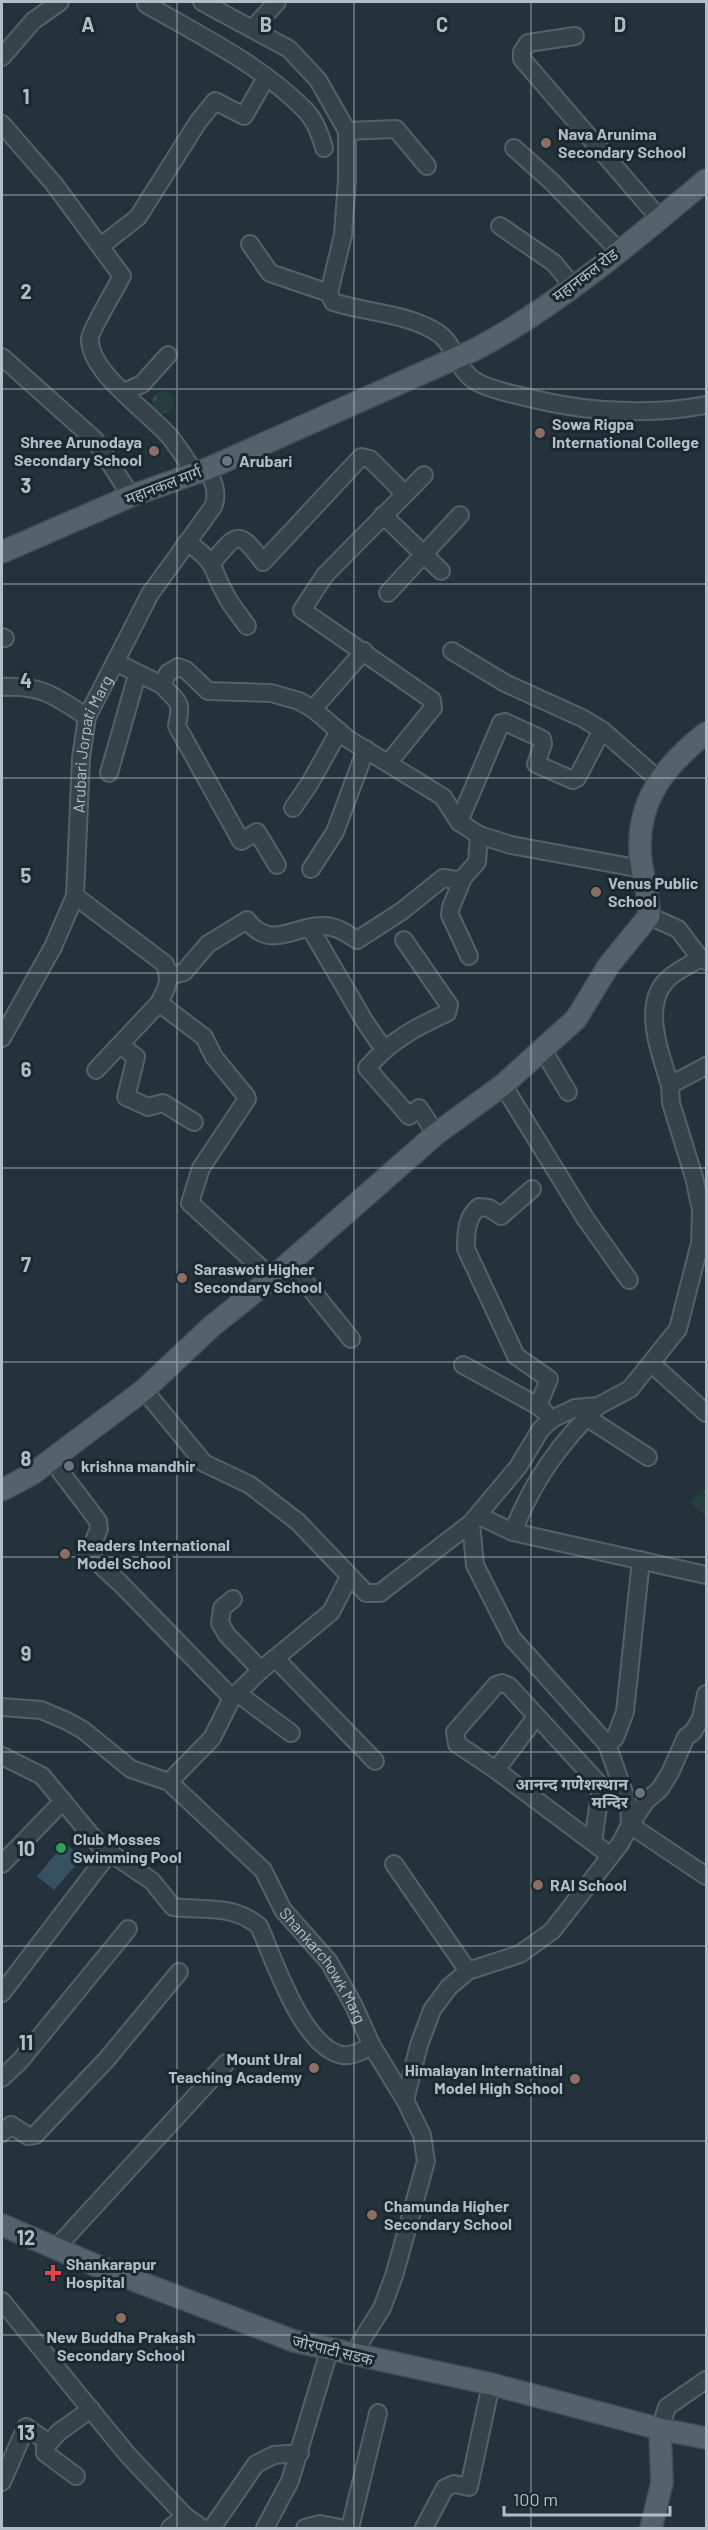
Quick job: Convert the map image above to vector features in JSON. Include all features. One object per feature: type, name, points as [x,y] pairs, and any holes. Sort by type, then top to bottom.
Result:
[{"type":"main road","name":"महानकल रोड","points":[[456,358],[517,327],[660,219],[706,180]]},
{"type":"main road","name":"महानकल मार्ग","points":[[2,552],[131,496],[200,470],[456,358]]},
{"type":"main road","points":[[2,1490],[32,1474],[144,1390],[212,1326],[272,1278],[436,1134],[503,1085],[576,1018],[609,965],[649,916],[639,826],[646,804],[660,781],[690,746],[706,733]]},
{"type":"main road","name":"जोरपाटी सडक","points":[[2,2225],[262,2331],[329,2351],[491,2385],[669,2431],[706,2438]]},
{"type":"main road","points":[[651,2529],[662,2492],[669,2431]]},
{"type":"street","points":[[2,57],[33,21],[60,2]]},
{"type":"street","points":[[202,2],[290,49],[304,63],[330,99],[347,131],[348,180],[343,235],[329,293],[333,302],[388,314],[438,333],[450,344],[469,377],[477,383],[561,406],[635,411],[706,405]]},
{"type":"street","points":[[253,28],[277,2]]},
{"type":"street","points":[[146,4],[266,78],[304,109],[319,131],[324,148]]},
{"type":"street","points":[[575,36],[528,43],[522,52],[522,59],[660,219]]},
{"type":"street","points":[[101,246],[138,217],[198,122],[215,101],[244,116],[266,78]]},
{"type":"street","points":[[2,124],[54,184],[122,276],[104,312],[93,327],[90,338],[92,355],[124,392],[200,470]]},
{"type":"street","points":[[347,131],[396,129],[427,166]]},
{"type":"street","points":[[514,148],[551,181],[618,250]]},
{"type":"street","points":[[500,226],[554,263],[572,285]]},
{"type":"street","points":[[250,244],[270,273],[329,293]]},
{"type":"street","points":[[124,392],[142,384],[168,355]]},
{"type":"street","points":[[2,357],[95,440],[131,496]]},
{"type":"street","points":[[212,563],[233,540],[239,538],[246,540],[263,562],[361,458],[370,459],[405,494]]},
{"type":"street","name":"Arubari Jorpati Marg","points":[[2,1038],[53,947],[75,896],[81,758],[87,717],[150,594],[216,501],[215,484],[200,470]]},
{"type":"street","points":[[389,762],[434,705],[432,700],[302,610],[325,575],[424,475]]},
{"type":"street","points":[[388,593],[460,514]]},
{"type":"street","points":[[383,515],[441,571]]},
{"type":"street","points":[[187,542],[206,555],[212,563],[227,598],[247,626]]},
{"type":"street","points":[[313,709],[363,651]]},
{"type":"street","points":[[452,651],[505,683],[582,718],[602,730],[660,781]]},
{"type":"street","points":[[115,662],[137,675],[162,685],[180,707],[182,713],[177,726],[241,841],[257,832],[277,865]]},
{"type":"street","points":[[162,685],[168,673],[178,667],[186,670],[208,691],[271,693],[299,701],[313,709],[339,731],[443,797],[459,822],[479,835],[511,845],[642,869]]},
{"type":"street","points":[[109,773],[137,675]]},
{"type":"street","points":[[2,687],[26,685],[47,693],[87,717]]},
{"type":"street","points":[[459,822],[501,723],[505,722],[542,739],[543,744],[536,764],[573,780],[577,778],[602,730]]},
{"type":"street","points":[[293,808],[339,731]]},
{"type":"street","points":[[311,869],[335,832],[366,749]]},
{"type":"street","points":[[469,956],[450,915],[453,900],[463,878],[477,862],[479,835]]},
{"type":"street","points":[[169,976],[184,972],[208,944],[247,920],[260,933],[276,936],[321,926],[338,928],[357,940],[402,911],[443,878],[456,880],[463,878]]},
{"type":"street","points":[[75,896],[156,956],[165,964],[169,976],[169,986],[159,1003],[96,1070]]},
{"type":"street","points":[[144,1390],[204,1463],[250,1485],[298,1522],[366,1593],[380,1593],[436,1547],[475,1520],[518,1467],[541,1429],[552,1419],[588,1410],[630,1389],[674,1338],[680,1323],[700,1243],[701,1226],[698,1193],[671,1103],[670,1085],[658,1041],[655,1000],[666,980],[703,959],[678,929],[649,916]]},
{"type":"street","points":[[310,928],[365,1022],[383,1048]]},
{"type":"street","points":[[404,940],[449,1005],[449,1009],[447,1013],[410,1030],[383,1048],[367,1068],[409,1116],[419,1108],[436,1134]]},
{"type":"street","points":[[159,1003],[204,1037],[214,1058],[240,1087],[247,1100],[201,1168],[190,1203],[272,1278]]},
{"type":"street","points":[[120,1045],[136,1057],[126,1098],[148,1107],[163,1103],[194,1122]]},
{"type":"street","points":[[543,1050],[568,1092]]},
{"type":"street","points":[[670,1085],[706,1066]]},
{"type":"street","points":[[503,1085],[585,1218],[629,1280]]},
{"type":"street","points":[[532,1189],[501,1216],[489,1208],[479,1207],[473,1211],[466,1232],[466,1249],[516,1356],[549,1379],[538,1406]]},
{"type":"street","points":[[289,1262],[351,1339]]},
{"type":"street","points":[[652,1364],[706,1413]]},
{"type":"street","points":[[463,1365],[538,1406],[552,1419]]},
{"type":"street","points":[[588,1410],[648,1457]]},
{"type":"street","points":[[513,1532],[526,1497],[548,1462],[588,1410]]},
{"type":"street","points":[[51,1459],[98,1521],[99,1529],[88,1554],[235,1695],[291,1733]]},
{"type":"street","points":[[475,1520],[513,1532],[706,1575]]},
{"type":"street","points":[[475,1520],[475,1564]]},
{"type":"street","points":[[436,1547],[448,1545],[465,1551],[475,1564],[513,1638],[607,1744],[629,1807],[630,1825]]},
{"type":"street","points":[[607,1744],[615,1738],[625,1712],[641,1560]]},
{"type":"street","points":[[169,1782],[212,1738],[235,1695],[261,1670],[331,1612],[349,1577]]},
{"type":"street","points":[[233,1599],[222,1608],[220,1623],[226,1635],[261,1670]]},
{"type":"street","points":[[275,1658],[375,1761]]},
{"type":"street","points":[[593,1842],[601,1786],[509,1686],[502,1683],[496,1685],[455,1732],[454,1738],[457,1744],[496,1770],[611,1856]]},
{"type":"street","points":[[405,2100],[419,2045],[432,2010],[449,1987],[468,1971],[520,1954],[552,1931],[611,1856],[630,1825],[670,1773],[686,1737],[693,1732],[701,1718],[706,1694]]},
{"type":"street","name":"Shankarchowk Marg","points":[[2,1707],[41,1710],[67,1721],[83,1730],[131,1769],[169,1782],[262,1870],[283,1910],[328,1962],[372,2046],[405,2100],[422,2135],[426,2161],[394,2276],[382,2308],[360,2343],[357,2357]]},
{"type":"street","points":[[496,1770],[536,1717]]},
{"type":"street","points":[[2,1756],[42,1776],[100,1846],[152,1881],[173,1907],[203,1911],[226,1909],[248,1917],[259,1926],[309,2032],[340,2055],[351,2056],[372,2046]]},
{"type":"street","points":[[2,1864],[63,1800]]},
{"type":"street","points":[[630,1825],[706,1876]]},
{"type":"street","points":[[2,1993],[109,1853]]},
{"type":"street","points":[[394,1864],[468,1971]]},
{"type":"street","points":[[2,2078],[20,2061],[128,1929]]},
{"type":"street","points":[[2,2133],[10,2125],[28,2136],[35,2135],[107,2059],[179,1972]]},
{"type":"street","points":[[56,2248],[226,2063]]},
{"type":"street","points":[[2,2301],[127,2454],[185,2516],[202,2529]]},
{"type":"street","points":[[265,2529],[290,2481],[329,2351]]},
{"type":"street","points":[[669,2431],[667,2407],[706,2380]]},
{"type":"street","points":[[424,2529],[445,2488],[454,2484],[469,2487],[491,2385]]},
{"type":"street","points":[[76,2476],[45,2452],[49,2443],[91,2409]]},
{"type":"street","points":[[350,2529],[378,2413]]},
{"type":"street","points":[[2,2482],[26,2427],[49,2443]]},
{"type":"street","points":[[212,2529],[256,2464],[274,2455],[300,2453]]},
{"type":"street","points":[[170,2529],[185,2516]]},
{"type":"street","points":[[305,2529],[320,2524],[340,2529]]},
{"type":"green space","points":[[163,391],[171,394],[174,402],[171,410],[163,413],[155,410],[152,402],[155,394]]},
{"type":"green space","points":[[706,1487],[706,1516],[690,1502]]},
{"type":"water","points":[[65,1843],[82,1858],[54,1890],[37,1876]]},
{"type":"place","name":"Nava Arunima Secondary School","points":[[546,143]]},
{"type":"place","name":"Sowa Rigpa International College","points":[[540,433]]},
{"type":"place","name":"Shree Arunodaya Secondary School","points":[[154,451]]},
{"type":"place","name":"Arubari","points":[[227,461]]},
{"type":"place","name":"Venus Public School","points":[[596,892]]},
{"type":"place","name":"Saraswoti Higher Secondary School","points":[[182,1278]]},
{"type":"place","name":"krishna mandhir","points":[[69,1466]]},
{"type":"place","name":"Readers International Model School","points":[[65,1554]]},
{"type":"place","name":"आनन्द गणेशस्थान मन्दिर","points":[[640,1793]]},
{"type":"place","name":"Club Mosses Swimming Pool","points":[[61,1848]]},
{"type":"place","name":"RAI School","points":[[538,1885]]},
{"type":"place","name":"Mount Ural Teaching Academy","points":[[314,2068]]},
{"type":"place","name":"Himalayan Internatinal Model High School","points":[[575,2079]]},
{"type":"place","name":"Chamunda Higher Secondary School","points":[[372,2215]]},
{"type":"place","name":"Shankarapur Hospital","points":[[53,2273]]},
{"type":"place","name":"New Buddha Prakash Secondary School","points":[[121,2318]]}]
